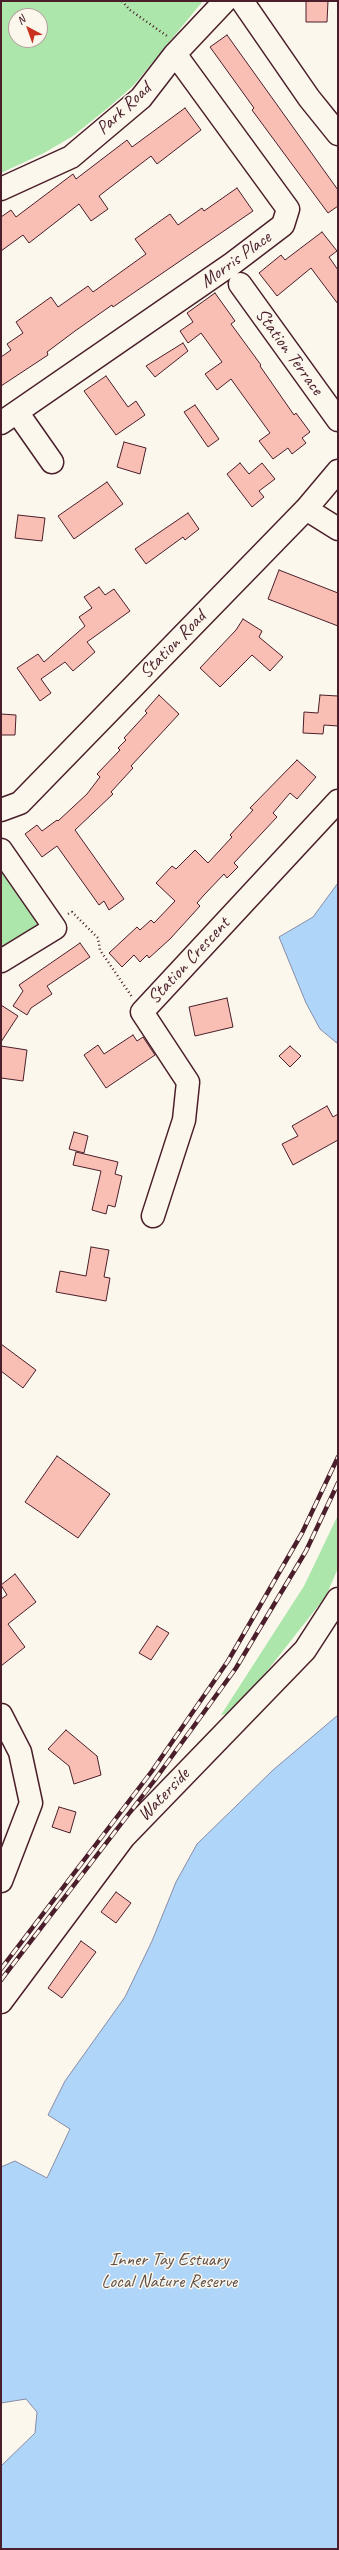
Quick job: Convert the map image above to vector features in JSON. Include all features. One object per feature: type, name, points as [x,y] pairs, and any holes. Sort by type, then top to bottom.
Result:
[{"type":"street","name":"Park Road","points":[[1,189],[70,156],[141,98],[178,50],[225,1]]},
{"type":"street","points":[[242,1],[309,98],[338,134]]},
{"type":"street","name":"Morris Place","points":[[52,462],[9,418],[233,263],[283,225],[288,209],[178,50]]},
{"type":"street","name":"Station Terrace","points":[[240,284],[338,420]]},
{"type":"street","name":"Station Road","points":[[1,810],[20,803],[306,509],[338,472]]},
{"type":"street","points":[[306,509],[338,529]]},
{"type":"street","name":"Station Crescent","points":[[153,1216],[184,1120],[188,1082],[142,1012],[338,801]]},
{"type":"street","points":[[1,850],[55,928],[1,961]]},
{"type":"street","name":"Waterside","points":[[1,2002],[124,1837],[306,1650],[338,1599]]},
{"type":"street","points":[[1,1715],[20,1752],[31,1803],[1,1881]]},
{"type":"path","points":[[122,1],[130,10],[178,50]]},
{"type":"path","points":[[52,922],[72,912],[78,917],[98,938],[100,950],[110,968],[142,1012]]},
{"type":"green space","points":[[1,1],[203,1],[133,86],[73,136],[44,153],[1,173]]},
{"type":"green space","points":[[1,860],[41,926],[1,956]]},
{"type":"green space","points":[[338,1515],[338,1568],[326,1596],[234,1713],[221,1715],[304,1586]]},
{"type":"water","points":[[338,883],[338,1044],[320,1029],[306,1003],[279,937],[313,917]]},
{"type":"water","name":"Inner Tay Estuary Local Nature Reserve","points":[[338,1715],[338,2549],[1,2549],[1,2466],[35,2433],[37,2412],[26,2399],[1,2403],[1,2167],[15,2161],[47,2178],[70,2129],[48,2115],[65,2081],[125,1997],[152,1941],[176,1882],[197,1844],[273,1770]]},
{"type":"building","points":[[306,1],[328,1],[327,22],[306,22]]},
{"type":"building","points":[[227,35],[338,190],[338,206],[328,213],[252,110],[254,108],[210,47]]},
{"type":"building","points":[[185,108],[201,130],[157,164],[151,156],[99,196],[108,209],[91,221],[79,204],[29,243],[23,235],[1,251],[1,217],[11,210],[16,217],[73,174],[76,179],[127,140],[132,147]]},
{"type":"building","points":[[237,188],[253,211],[113,307],[112,305],[47,352],[48,355],[1,386],[1,357],[11,350],[7,344],[23,333],[16,322],[51,297],[58,307],[88,286],[93,292],[146,254],[135,239],[170,214],[178,225],[202,208],[204,211]]},
{"type":"building","points":[[322,232],[337,251],[329,257],[338,270],[338,304],[311,268],[277,296],[259,273],[281,255],[285,260]]},
{"type":"building","points":[[215,293],[235,321],[231,324],[261,365],[260,366],[294,415],[296,413],[310,432],[302,438],[306,443],[292,454],[288,448],[273,459],[259,441],[270,433],[231,379],[217,390],[205,374],[222,362],[201,333],[188,343],[180,331],[193,322],[187,313]]},
{"type":"building","points":[[183,343],[188,351],[155,377],[146,366]]},
{"type":"building","points":[[106,376],[128,407],[136,401],[145,415],[116,435],[84,391]]},
{"type":"building","points":[[195,405],[219,439],[208,447],[184,412]]},
{"type":"building","points":[[124,442],[146,448],[140,474],[117,467]]},
{"type":"building","points":[[240,463],[249,474],[262,463],[275,479],[259,491],[264,497],[252,507],[227,474]]},
{"type":"building","points":[[107,482],[123,504],[74,539],[58,516]]},
{"type":"building","points":[[188,513],[199,529],[185,540],[183,537],[146,564],[135,549]]},
{"type":"building","points":[[18,515],[45,518],[42,541],[15,538]]},
{"type":"building","points":[[279,570],[338,593],[338,626],[268,599]]},
{"type":"building","points":[[99,587],[105,595],[114,589],[130,611],[87,642],[95,652],[73,671],[65,662],[41,679],[51,693],[40,701],[17,668],[38,654],[44,662],[85,626],[79,617],[92,608],[84,597]]},
{"type":"building","points":[[243,619],[262,631],[259,637],[283,657],[270,671],[252,655],[220,687],[200,668],[236,630]]},
{"type":"building","points":[[159,695],[179,714],[131,766],[133,768],[111,792],[113,794],[75,830],[124,899],[109,910],[104,901],[99,905],[57,846],[42,857],[25,834],[37,825],[42,831],[57,820],[58,821],[87,794],[100,777],[97,774],[120,750],[118,748],[126,740],[124,738],[147,713],[145,711]]},
{"type":"building","points":[[320,695],[338,696],[338,726],[324,725],[323,734],[303,733],[304,712],[318,713]]},
{"type":"building","points":[[1,714],[16,715],[15,735],[1,735]]},
{"type":"building","points":[[297,760],[316,777],[297,799],[290,793],[273,813],[277,817],[234,863],[238,867],[227,878],[224,874],[204,895],[197,903],[200,906],[170,939],[149,958],[147,955],[140,962],[134,955],[122,967],[109,953],[137,927],[140,930],[151,920],[154,923],[175,901],[156,883],[172,866],[176,869],[195,850],[208,863],[232,837],[230,835],[253,810],[250,808]]},
{"type":"building","points":[[80,943],[90,957],[47,986],[52,994],[31,1008],[27,1015],[13,1006],[23,991],[19,985]]},
{"type":"building","points":[[227,998],[233,1027],[195,1036],[189,1007]]},
{"type":"building","points":[[1,1005],[18,1016],[1,1042]]},
{"type":"building","points":[[133,1035],[137,1041],[143,1037],[155,1055],[106,1088],[84,1055],[98,1045],[104,1054]]},
{"type":"building","points":[[1,1046],[27,1050],[23,1081],[1,1078]]},
{"type":"building","points":[[290,1046],[301,1056],[290,1067],[279,1056]]},
{"type":"building","points":[[327,1106],[333,1117],[338,1114],[338,1140],[293,1165],[282,1144],[298,1136],[292,1126]]},
{"type":"building","points":[[74,1132],[88,1136],[84,1153],[69,1149]]},
{"type":"building","points":[[76,1152],[118,1162],[115,1174],[122,1176],[115,1207],[108,1205],[106,1214],[92,1210],[101,1171],[73,1165]]},
{"type":"building","points":[[91,1247],[109,1250],[104,1277],[110,1278],[106,1301],[56,1292],[60,1271],[86,1276]]},
{"type":"building","points":[[1,1344],[36,1370],[23,1388],[1,1371]]},
{"type":"building","points":[[57,1456],[110,1494],[78,1538],[25,1502]]},
{"type":"building","points":[[15,1574],[36,1602],[8,1624],[25,1647],[1,1666],[1,1599],[7,1595],[1,1585]]},
{"type":"building","points":[[157,1626],[169,1633],[151,1660],[139,1653]]},
{"type":"building","points":[[66,1730],[97,1756],[101,1775],[74,1784],[69,1766],[48,1749]]},
{"type":"building","points":[[59,1807],[76,1812],[70,1833],[52,1827]]},
{"type":"building","points":[[116,1892],[131,1903],[116,1923],[101,1912]]},
{"type":"building","points":[[81,1941],[96,1952],[62,1998],[48,1988]]},
{"type":"railway","points":[[1,1969],[152,1771],[228,1661],[302,1533],[338,1457]]},
{"type":"railway","points":[[1,1980],[154,1781],[236,1668],[306,1551],[338,1483]]}]
